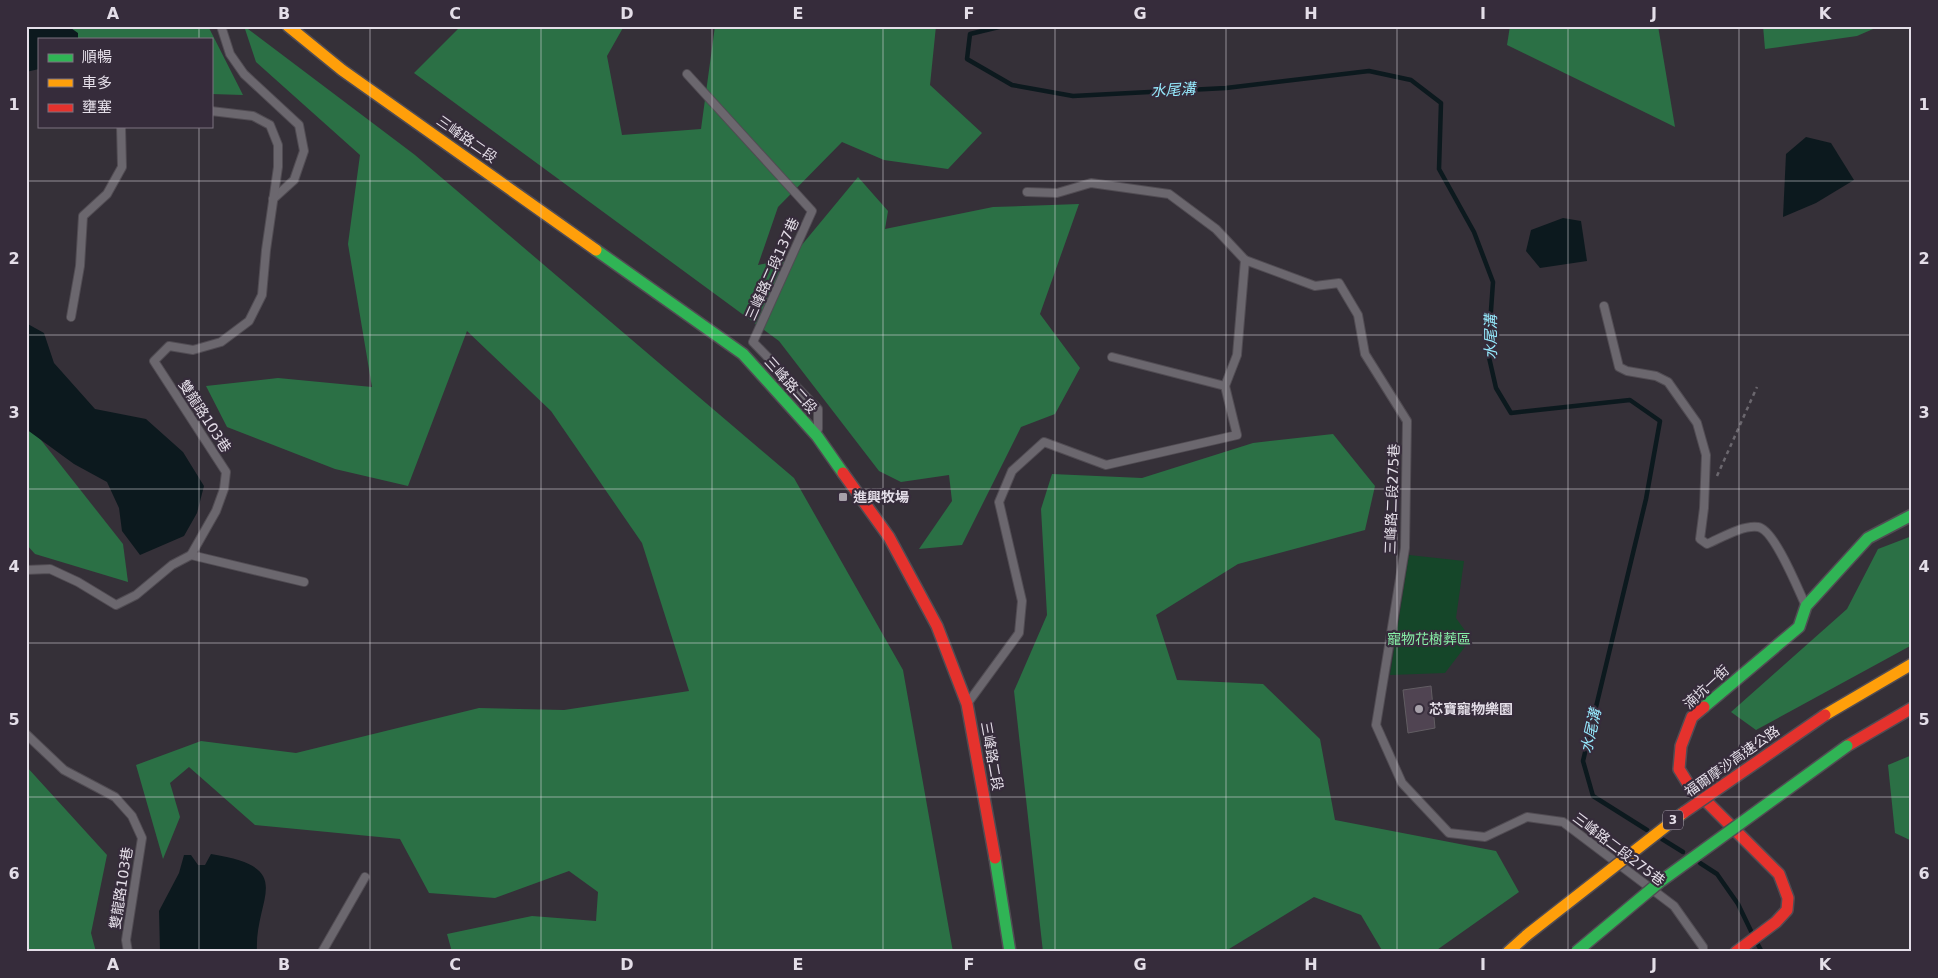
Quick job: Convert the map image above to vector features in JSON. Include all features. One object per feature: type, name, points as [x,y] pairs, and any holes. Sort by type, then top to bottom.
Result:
[{"type":"main road","name":"三峰路二段","points":[[288,26],[342,70],[743,354],[817,436],[889,537],[937,626],[967,704],[1010,952]]},
{"type":"main road","name":"湳坑一街","points":[[1736,952],[1776,922],[1787,910],[1788,898],[1779,874],[1687,782],[1679,769],[1681,754],[1692,717],[1799,627],[1806,606],[1868,538],[1912,515]]},
{"type":"main road","name":"福爾摩沙高速公路","points":[[1508,952],[1527,934],[1670,822],[1825,715],[1912,664]]},
{"type":"main road","points":[[1576,952],[1661,881],[1847,746],[1912,708]]},
{"type":"lane","points":[[221,26],[230,54],[244,74],[299,125],[304,151],[294,180],[273,199]]},
{"type":"lane","name":"三峰路二段137巷","points":[[687,74],[812,211],[753,342],[818,409],[817,436]]},
{"type":"lane","name":"雙龍路103巷","points":[[191,555],[216,511],[224,489],[226,472],[154,361],[169,346],[193,350],[221,342],[249,322],[262,294],[278,145],[270,125],[254,116],[212,111]]},
{"type":"lane","points":[[70,316],[80,266],[83,216],[107,194],[122,167],[121,128]]},
{"type":"lane","points":[[967,704],[1019,633],[1022,601],[999,502],[1012,471],[1044,442],[1106,465],[1238,435],[1225,386],[1237,355],[1245,260],[1216,229],[1169,194],[1092,183],[1057,193],[1027,192]]},
{"type":"lane","name":"三峰路二段275巷","points":[[1245,260],[1314,286],[1339,283],[1358,315],[1365,354],[1407,421],[1405,548],[1376,725],[1402,783],[1449,833],[1485,837],[1527,817],[1563,822],[1674,906],[1703,947],[1703,952]]},
{"type":"lane","points":[[1604,306],[1620,367],[1627,371],[1656,376],[1668,382],[1697,423],[1706,455],[1704,508],[1700,539],[1707,544],[1740,530],[1758,527],[1766,532],[1776,546],[1806,606]]},
{"type":"lane","points":[[1112,357],[1225,386]]},
{"type":"lane","points":[[26,570],[50,569],[78,582],[116,605],[136,595],[172,565],[191,555],[304,582]]},
{"type":"lane","name":"雙龍路103巷","points":[[26,734],[64,770],[116,797],[132,816],[142,838],[126,940],[128,952]]},
{"type":"lane","points":[[322,952],[365,877]]},
{"type":"path","points":[[1716,481],[1757,386]]},
{"type":"green space","points":[[42,26],[208,26],[243,95],[212,94],[212,38],[47,38]]},
{"type":"green space","points":[[244,26],[415,155],[794,478],[903,670],[953,952],[452,952],[447,934],[532,916],[596,921],[598,892],[569,871],[495,898],[429,893],[400,839],[255,825],[189,767],[170,783],[180,817],[163,859],[136,765],[201,741],[296,753],[479,708],[564,710],[689,691],[642,543],[551,411],[467,331],[408,486],[335,469],[227,427],[206,386],[278,378],[372,387],[348,244],[360,155],[256,62]]},
{"type":"green space","points":[[461,26],[624,26],[607,56],[622,135],[701,129],[715,26],[936,26],[930,85],[982,133],[948,169],[884,160],[842,142],[778,207],[758,265],[791,258],[858,177],[888,211],[885,229],[993,207],[1079,204],[1040,314],[1080,368],[1055,414],[1021,427],[962,545],[919,549],[952,501],[949,475],[901,482],[879,471],[779,341],[414,73]]},
{"type":"green space","points":[[1510,26],[1658,26],[1675,127],[1507,45]]},
{"type":"green space","points":[[1763,26],[1880,26],[1857,36],[1765,49]]},
{"type":"green space","points":[[26,421],[123,544],[128,582],[35,554],[26,544]]},
{"type":"green space","points":[[1333,434],[1375,486],[1365,530],[1238,564],[1156,615],[1177,680],[1263,684],[1320,739],[1335,820],[1496,851],[1519,892],[1434,952],[1383,952],[1361,915],[1314,897],[1224,952],[1043,952],[1014,691],[1047,615],[1041,509],[1052,474],[1142,478],[1253,443]]},
{"type":"green space","points":[[1912,536],[1912,645],[1756,730],[1731,712],[1847,609],[1878,549]]},
{"type":"green space","name":"寵物花樹葬區","points":[[1409,555],[1464,561],[1456,618],[1471,639],[1445,673],[1390,675]]},
{"type":"green space","points":[[1912,755],[1912,841],[1895,833],[1888,765]]},
{"type":"green space","points":[[26,766],[107,855],[91,933],[96,952],[26,952]]},
{"type":"shaded area","points":[[26,26],[68,26],[78,33],[78,38],[38,38],[38,69],[26,72]]},
{"type":"shaded area","points":[[1806,137],[1831,143],[1854,180],[1816,203],[1783,217],[1786,154]]},
{"type":"shaded area","points":[[1563,218],[1581,221],[1587,261],[1540,268],[1526,251],[1531,230]]},
{"type":"shaded area","points":[[26,323],[44,333],[54,363],[95,409],[146,419],[183,452],[204,486],[197,513],[184,536],[140,555],[122,531],[119,508],[107,482],[74,464],[26,429]]},
{"type":"shaded area","points":[[211,854],[238,860],[255,867],[263,877],[266,888],[258,933],[257,952],[160,952],[159,911],[179,873],[184,855],[191,855],[198,865],[205,865]]},
{"type":"building","name":"芯寶寵物樂園","points":[[1431,686],[1435,728],[1408,733],[1403,690]]},
{"type":"waterway","name":"水尾溝","points":[[1003,26],[970,34],[967,59],[1012,85],[1073,96],[1226,88],[1369,71],[1411,80],[1441,103],[1439,169],[1474,232],[1493,282],[1488,353],[1496,388],[1511,413],[1630,400],[1660,421],[1646,499],[1583,761],[1593,796],[1647,830]]},
{"type":"waterway","name":"水尾溝","points":[[1662,839],[1683,852]]},
{"type":"waterway","name":"水尾溝","points":[[1700,863],[1717,874],[1738,904],[1751,931]]},
{"type":"waterway","name":"水尾溝","points":[[1757,943],[1762,952]]},
{"type":"traffic: fast","points":[[596,250],[743,354],[817,436],[843,473]]},
{"type":"traffic: fast","points":[[1704,707],[1799,627],[1806,606],[1868,538],[1912,515]]},
{"type":"traffic: fast","points":[[1576,952],[1661,881],[1847,746]]},
{"type":"traffic: fast","points":[[995,858],[1010,952]]},
{"type":"traffic: slow","points":[[288,26],[342,70],[596,250]]},
{"type":"traffic: slow","points":[[1825,715],[1912,664]]},
{"type":"traffic: slow","points":[[1527,935],[1683,813]]},
{"type":"traffic: slow","points":[[1508,952],[1527,935]]},
{"type":"traffic: jam","points":[[843,473],[889,537],[937,626],[967,704],[995,858]]},
{"type":"traffic: jam","points":[[1704,707],[1692,717],[1681,746],[1679,769],[1687,782],[1779,874],[1788,898],[1787,910],[1776,922],[1736,952]]},
{"type":"traffic: jam","points":[[1847,746],[1912,708]]},
{"type":"traffic: jam","points":[[1683,813],[1825,715]]},
{"type":"place","name":"進興牧場","points":[[843,497]]},
{"type":"place","name":"芯寶寵物樂園","points":[[1419,709]]}]
